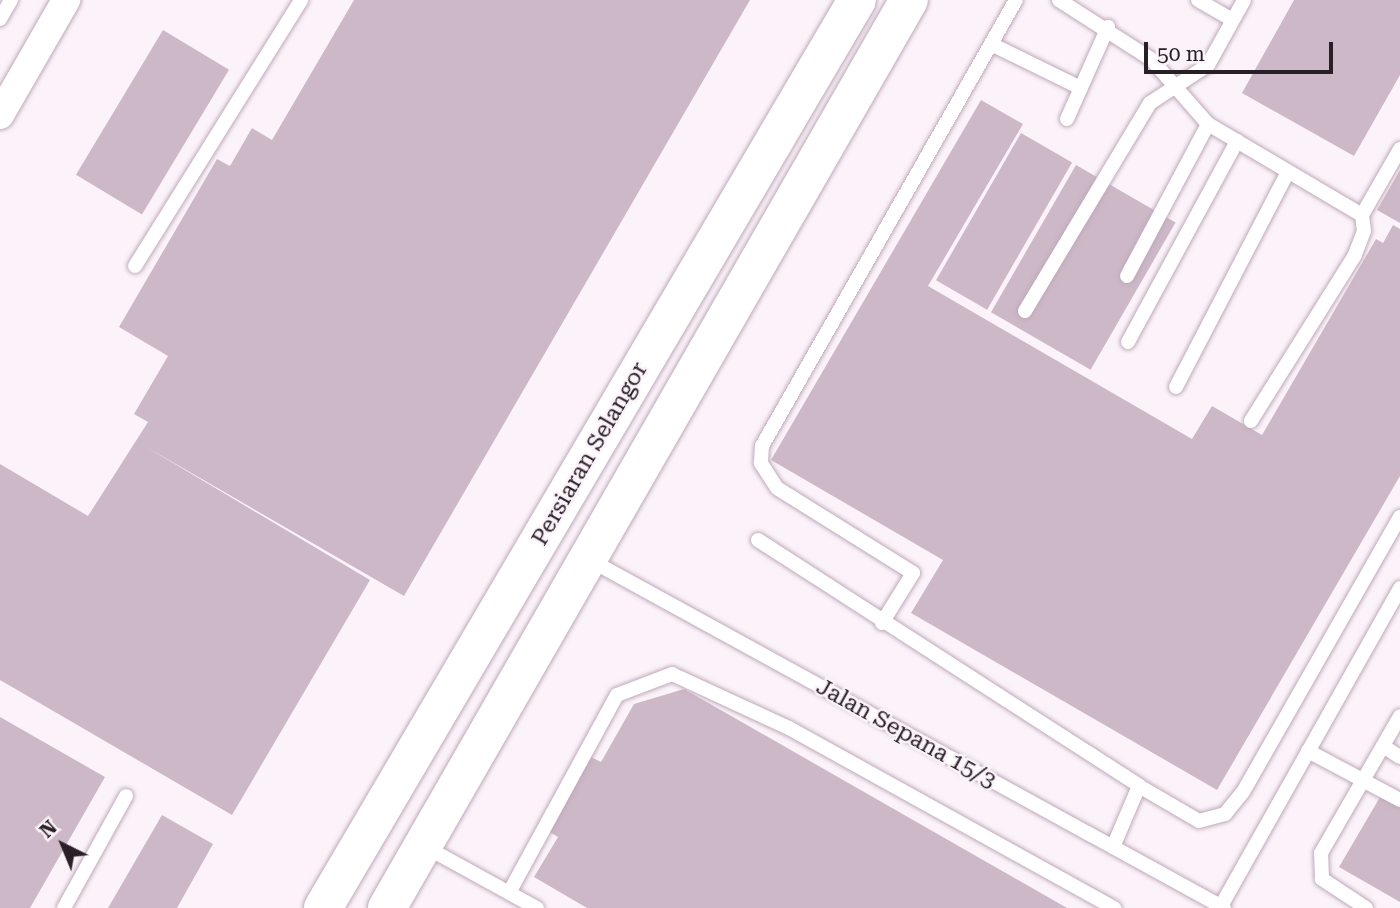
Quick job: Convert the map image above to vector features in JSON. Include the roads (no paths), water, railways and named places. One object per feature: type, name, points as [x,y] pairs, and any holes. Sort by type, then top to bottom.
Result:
[{"type":"main road","name":"Persiaran Selangor","points":[[323,908],[857,0]]},
{"type":"main road","points":[[387,908],[909,0]]},
{"type":"street","points":[[0,115],[66,0]]},
{"type":"lane","points":[[0,19],[11,0]]},
{"type":"lane","points":[[135,266],[301,0]]},
{"type":"lane","points":[[882,623],[913,573],[777,488],[761,463],[762,446],[1016,0]]},
{"type":"lane","points":[[1059,0],[1108,27],[1151,58],[1172,88],[1208,124],[1362,215]]},
{"type":"lane","points":[[1198,0],[1232,20]]},
{"type":"lane","points":[[1025,311],[1150,103],[1208,65],[1244,0]]},
{"type":"lane","points":[[1067,119],[1108,27]]},
{"type":"lane","points":[[991,44],[1081,88]]},
{"type":"lane","points":[[1127,276],[1208,124]]},
{"type":"lane","points":[[1128,342],[1237,141]]},
{"type":"lane","points":[[1251,421],[1355,256],[1364,231],[1362,215],[1400,149]]},
{"type":"lane","points":[[1176,387],[1288,172]]},
{"type":"lane","points":[[758,540],[882,623],[1139,786],[1199,821],[1225,814],[1243,792],[1400,517]]},
{"type":"lane","name":"Jalan Sepana 15/3","points":[[589,559],[1222,907]]},
{"type":"lane","points":[[1222,907],[1400,588]]},
{"type":"lane","points":[[510,891],[617,695],[672,674],[789,728],[1114,908]]},
{"type":"lane","points":[[1366,908],[1322,879],[1321,853],[1400,716]]},
{"type":"lane","points":[[1382,747],[1400,757]]},
{"type":"lane","points":[[1308,751],[1400,800]]},
{"type":"lane","points":[[1113,847],[1139,786]]},
{"type":"lane","points":[[64,908],[126,796]]},
{"type":"lane","points":[[423,846],[537,908]]}]
